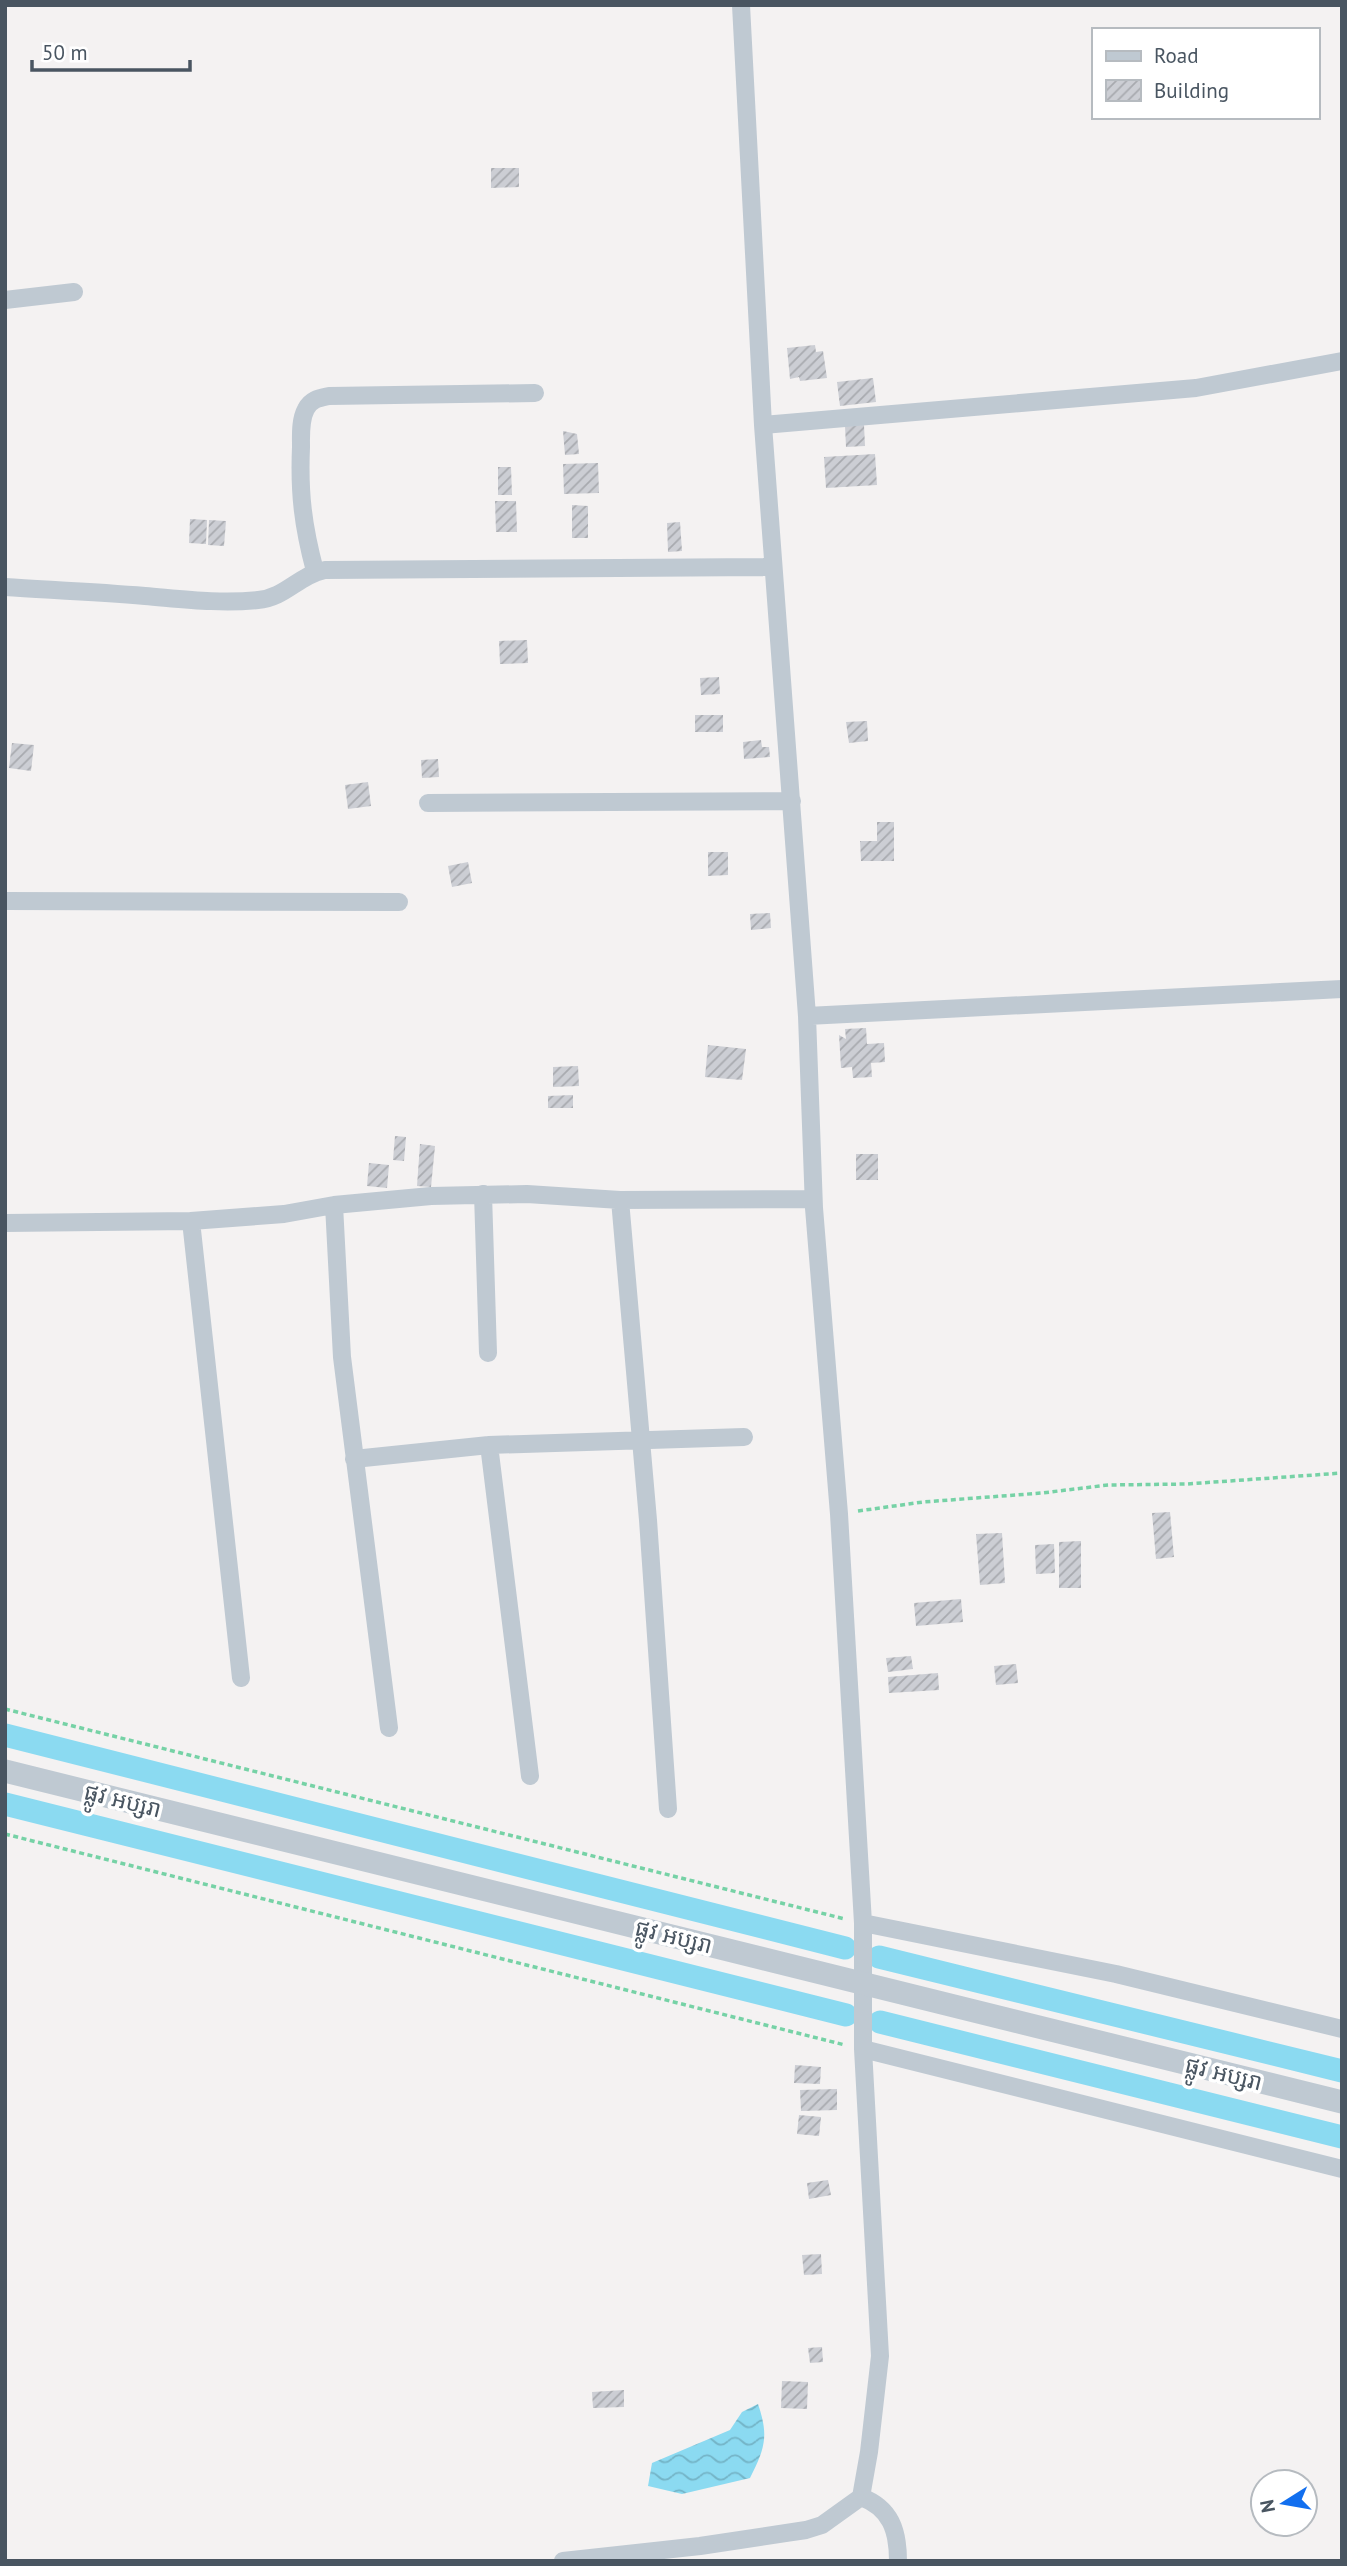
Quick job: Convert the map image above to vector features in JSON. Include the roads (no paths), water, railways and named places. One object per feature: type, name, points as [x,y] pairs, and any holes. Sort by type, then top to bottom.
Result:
[{"type":"street","points":[[563,2561],[753,2539],[822,2525],[861,2497],[871,2441],[880,2356],[863,2049],[863,1923],[838,1514],[814,1199],[807,1016],[772,567],[741,5]]},
{"type":"street","points":[[5,300],[74,292]]},
{"type":"street","points":[[763,425],[1196,388],[1342,361]]},
{"type":"street","points":[[315,571],[299,490],[302,422],[306,408],[313,400],[329,396],[535,393]]},
{"type":"street","points":[[5,587],[219,602],[260,600],[279,595],[303,576],[315,571],[409,568],[772,567]]},
{"type":"street","points":[[428,803],[792,801]]},
{"type":"street","points":[[5,901],[399,902]]},
{"type":"street","points":[[807,1016],[1342,989]]},
{"type":"street","points":[[483,1194],[488,1353]]},
{"type":"street","points":[[5,1223],[191,1221],[284,1214],[334,1205],[431,1195],[527,1194],[621,1200],[814,1199]]},
{"type":"street","points":[[621,1200],[668,1809]]},
{"type":"street","points":[[334,1205],[338,1297],[354,1459],[389,1728]]},
{"type":"street","points":[[191,1221],[241,1678]]},
{"type":"street","points":[[354,1459],[489,1445],[744,1437]]},
{"type":"street","points":[[489,1445],[530,1776]]},
{"type":"street","name":"ផ្លូវ អប្សរា","points":[[5,1771],[1342,2102]]},
{"type":"street","points":[[863,1923],[1116,1975],[1342,2029]]},
{"type":"street","points":[[863,2049],[1342,2169]]},
{"type":"street","points":[[861,2497],[883,2509],[897,2537],[898,2561]]},
{"type":"street","points":[[678,2561],[700,2546]]},
{"type":"water","points":[[758,2404],[764,2425],[764,2442],[750,2478],[682,2494],[648,2486],[652,2463],[730,2430],[742,2412]]},
{"type":"waterway","points":[[5,1735],[845,1948]]},
{"type":"waterway","points":[[5,1804],[846,2015]]},
{"type":"waterway","points":[[879,1957],[1342,2071]]},
{"type":"waterway","points":[[880,2022],[1342,2137]]}]
